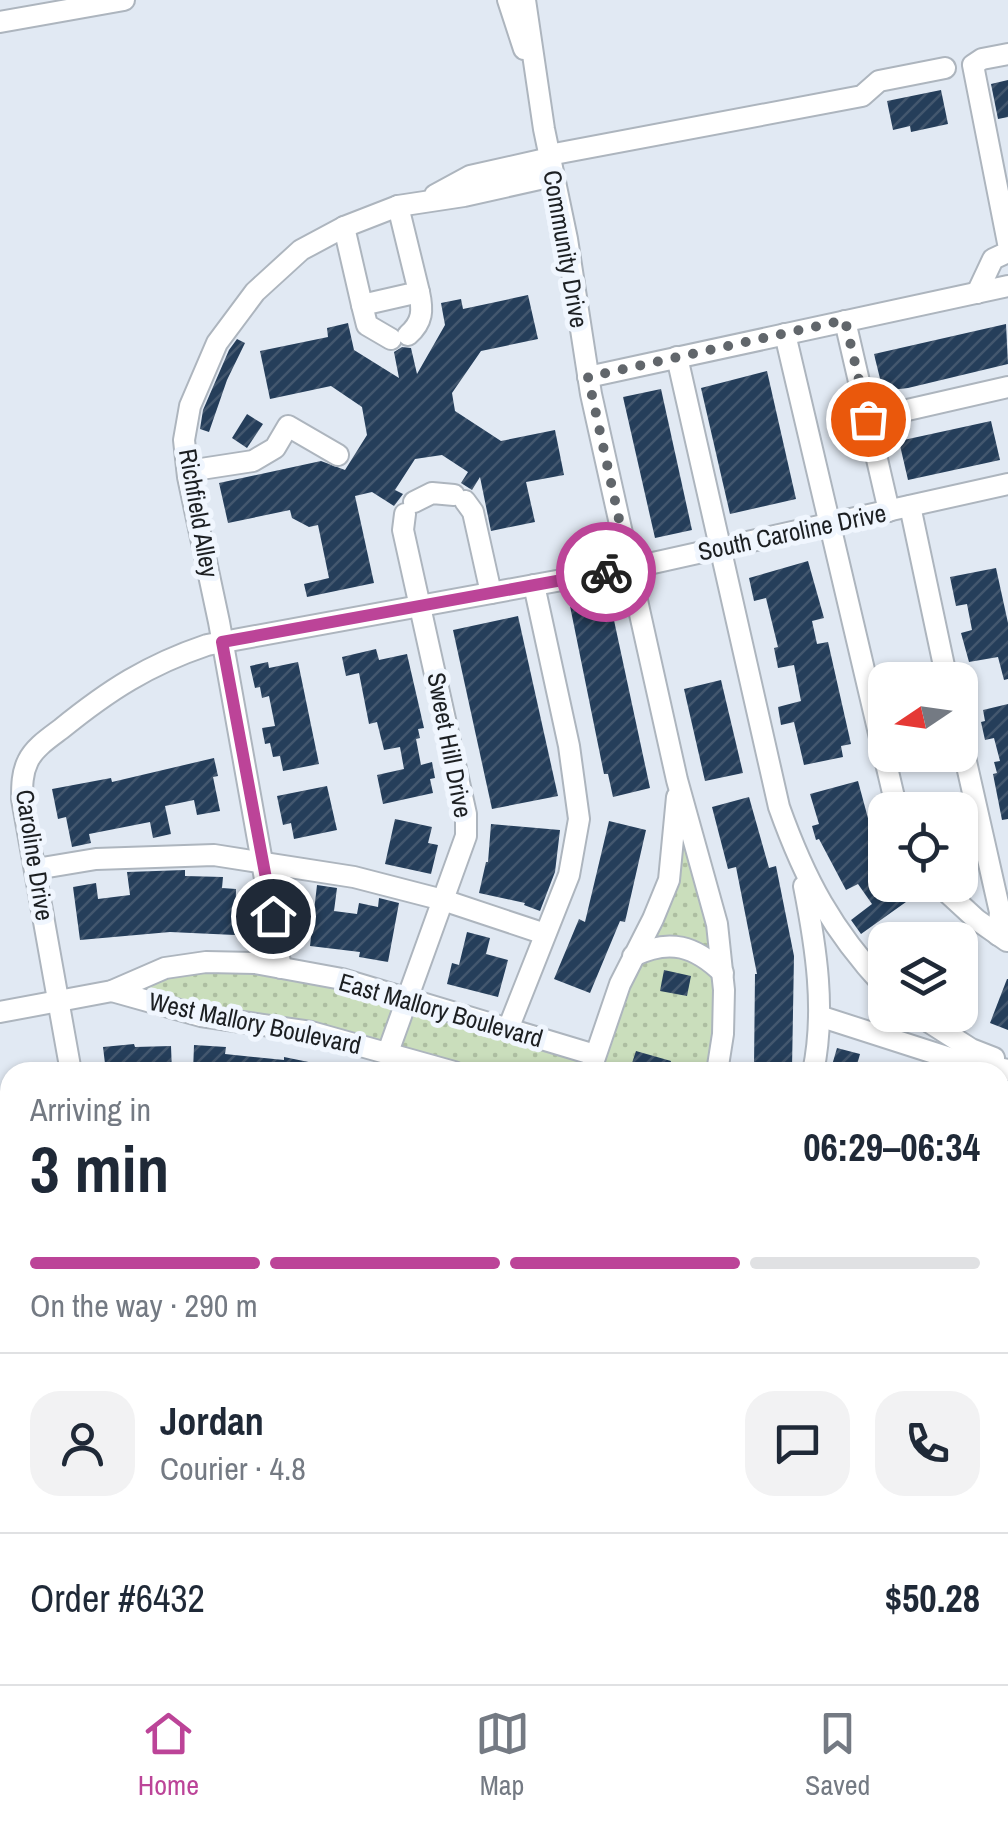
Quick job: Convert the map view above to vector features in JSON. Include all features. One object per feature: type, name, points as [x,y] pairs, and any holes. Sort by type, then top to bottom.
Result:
[{"type":"street","points":[[0,22],[124,0]]},
{"type":"street","name":"Community Drive","points":[[508,0],[523,48],[535,68]]},
{"type":"street","name":"Community Drive","points":[[525,0],[588,377],[678,780]]},
{"type":"street","points":[[1008,54],[972,65],[998,141],[1008,243]]},
{"type":"street","name":"Richfield Alley","points":[[281,968],[184,440],[190,406],[218,343],[266,281],[301,250],[470,176],[550,163],[862,96],[879,81],[945,68]]},
{"type":"street","points":[[344,228],[367,325],[400,337],[418,327],[423,311],[409,204]]},
{"type":"street","points":[[977,293],[993,259],[1008,252]]},
{"type":"street","points":[[588,377],[1008,286]]},
{"type":"street","points":[[362,305],[419,292]]},
{"type":"street","points":[[845,320],[868,419],[899,508],[943,662]]},
{"type":"street","points":[[785,334],[893,792]]},
{"type":"street","points":[[677,357],[779,807],[800,866],[815,942],[819,1016],[814,1062]]},
{"type":"street","points":[[868,419],[1008,387]]},
{"type":"street","points":[[188,471],[253,461],[275,448],[288,426],[338,455]]},
{"type":"street","name":"South Caroline Drive","points":[[222,642],[722,548],[1008,484]]},
{"type":"street","name":"Sweet Hill Drive","points":[[388,1052],[466,836],[466,814],[403,530],[410,508],[432,493],[459,498],[473,512],[491,593]]},
{"type":"street","points":[[508,1028],[570,875],[579,820],[569,746],[534,585]]},
{"type":"street","name":"Caroline Drive","points":[[69,1062],[22,799],[28,760],[110,689],[174,656],[222,642]]},
{"type":"street","points":[[968,772],[1003,938]]},
{"type":"street","points":[[594,1062],[633,956],[654,919],[669,880],[678,780]]},
{"type":"street","points":[[678,780],[717,924],[724,1034],[719,1062]]},
{"type":"street","points":[[36,870],[96,859],[214,855],[354,877],[443,900],[545,934]]},
{"type":"street","points":[[800,866],[852,952],[868,969]]},
{"type":"street","points":[[960,902],[1003,938]]},
{"type":"street","points":[[633,956],[646,949],[677,944],[706,957],[723,973]]},
{"type":"street","name":"East Mallory Boulevard","points":[[112,991],[165,968],[206,962],[281,968],[342,979],[508,1028],[588,1062]]},
{"type":"street","points":[[0,1012],[112,991]]},
{"type":"street","name":"West Mallory Boulevard","points":[[112,991],[201,1016],[311,1032],[421,1062]]},
{"type":"street","points":[[819,1016],[956,1060],[973,1062]]},
{"type":"street","points":[[944,1032],[999,1062]]},
{"type":"green space","points":[[685,835],[712,938],[713,1023],[708,1062],[434,1062],[273,1018],[175,1003],[136,989],[173,974],[244,968],[415,1005],[602,1061],[631,978],[672,902]]},
{"type":"building","points":[[1008,80],[1008,117],[998,119],[991,84]]},
{"type":"building","points":[[941,90],[948,124],[911,132],[910,126],[893,130],[887,101]]},
{"type":"building","points":[[528,295],[538,339],[481,351],[452,393],[455,411],[501,441],[555,430],[564,475],[526,482],[535,522],[491,531],[480,477],[472,490],[461,483],[468,472],[442,455],[415,459],[395,490],[403,494],[394,506],[372,492],[355,496],[374,583],[307,597],[304,584],[329,578],[318,525],[309,527],[292,518],[290,510],[228,523],[219,483],[321,461],[345,470],[367,435],[362,407],[331,386],[270,399],[260,351],[328,337],[327,328],[348,323],[354,350],[399,378],[394,352],[402,347],[411,348],[417,374],[445,325],[441,303],[461,299],[463,309]]},
{"type":"building","points":[[1006,324],[1008,364],[883,391],[874,354]]},
{"type":"building","points":[[237,339],[245,343],[209,432],[200,429],[203,410]]},
{"type":"building","points":[[767,371],[796,499],[730,514],[701,388]]},
{"type":"building","points":[[661,389],[692,530],[655,538],[623,397]]},
{"type":"building","points":[[247,414],[263,424],[247,448],[232,438]]},
{"type":"building","points":[[991,421],[1000,460],[908,480],[899,441]]},
{"type":"building","points":[[808,561],[824,618],[812,621],[817,644],[828,642],[851,744],[841,746],[843,757],[804,765],[794,722],[781,725],[778,707],[801,701],[794,665],[778,668],[774,648],[778,647],[766,598],[754,601],[749,578]]},
{"type":"building","points":[[996,568],[1008,623],[1008,679],[1004,680],[998,657],[969,662],[961,633],[972,630],[967,604],[956,606],[950,577]]},
{"type":"building","points":[[609,597],[650,788],[613,797],[608,774],[604,774],[570,606]]},
{"type":"building","points":[[518,616],[558,796],[492,809],[453,630]]},
{"type":"building","points":[[376,649],[379,660],[407,654],[424,728],[418,729],[420,738],[416,739],[421,765],[432,762],[435,778],[430,779],[433,793],[383,804],[377,775],[404,769],[400,747],[384,750],[377,722],[369,724],[359,673],[346,676],[342,657]]},
{"type":"building","points":[[268,662],[269,668],[298,662],[319,764],[283,771],[280,756],[273,757],[270,743],[265,744],[262,728],[275,726],[269,696],[262,698],[260,687],[255,688],[250,666]]},
{"type":"building","points":[[721,680],[743,773],[705,781],[684,689]]},
{"type":"building","points":[[1008,704],[1008,819],[1002,820],[993,774],[997,773],[994,762],[1000,761],[994,738],[985,740],[981,722],[985,721],[983,710]]},
{"type":"building","points":[[214,758],[218,776],[213,777],[220,811],[197,815],[194,800],[165,806],[171,834],[153,838],[150,822],[89,834],[91,843],[72,847],[66,817],[58,819],[52,789],[111,778],[112,782]]},
{"type":"building","points":[[858,781],[868,818],[868,898],[858,884],[846,890],[819,839],[816,840],[812,826],[819,824],[810,794]]},
{"type":"building","points":[[327,786],[337,830],[294,839],[291,823],[283,825],[277,796]]},
{"type":"building","points":[[749,797],[769,868],[776,866],[794,956],[792,1062],[754,1062],[757,974],[736,867],[728,869],[712,807]]},
{"type":"building","points":[[395,819],[432,827],[428,843],[438,845],[431,874],[385,864]]},
{"type":"building","points":[[609,821],[646,830],[625,922],[620,921],[590,993],[554,979],[579,919],[585,922]]},
{"type":"building","points":[[491,824],[560,830],[555,872],[540,911],[525,903],[479,893],[488,862]]},
{"type":"building","points":[[185,870],[185,876],[223,877],[222,888],[236,889],[235,935],[170,932],[80,940],[73,887],[96,883],[98,899],[130,895],[127,872]]},
{"type":"building","points":[[317,885],[337,888],[334,911],[357,914],[359,903],[378,907],[379,898],[399,903],[388,962],[359,957],[360,952],[310,946]]},
{"type":"building","points":[[906,902],[878,922],[868,922],[868,929],[861,934],[851,920],[872,904]]},
{"type":"building","points":[[467,932],[490,938],[486,954],[508,960],[498,997],[447,984],[452,963],[459,965]]},
{"type":"building","points":[[664,970],[691,976],[687,996],[660,991]]},
{"type":"building","points":[[1008,979],[1008,1030],[990,1023]]},
{"type":"building","points":[[194,1045],[226,1047],[225,1054],[308,1062],[193,1062]]},
{"type":"building","points":[[171,1046],[172,1062],[105,1062],[103,1047]]},
{"type":"building","points":[[837,1048],[860,1054],[858,1062],[833,1062]]},
{"type":"building","points":[[636,1051],[671,1061],[671,1062],[632,1062]]},
{"type":"way so far","points":[[606,572],[629,565],[588,377],[845,320],[868,419]]},
{"type":"route","points":[[273,916],[222,642],[606,572]]}]
